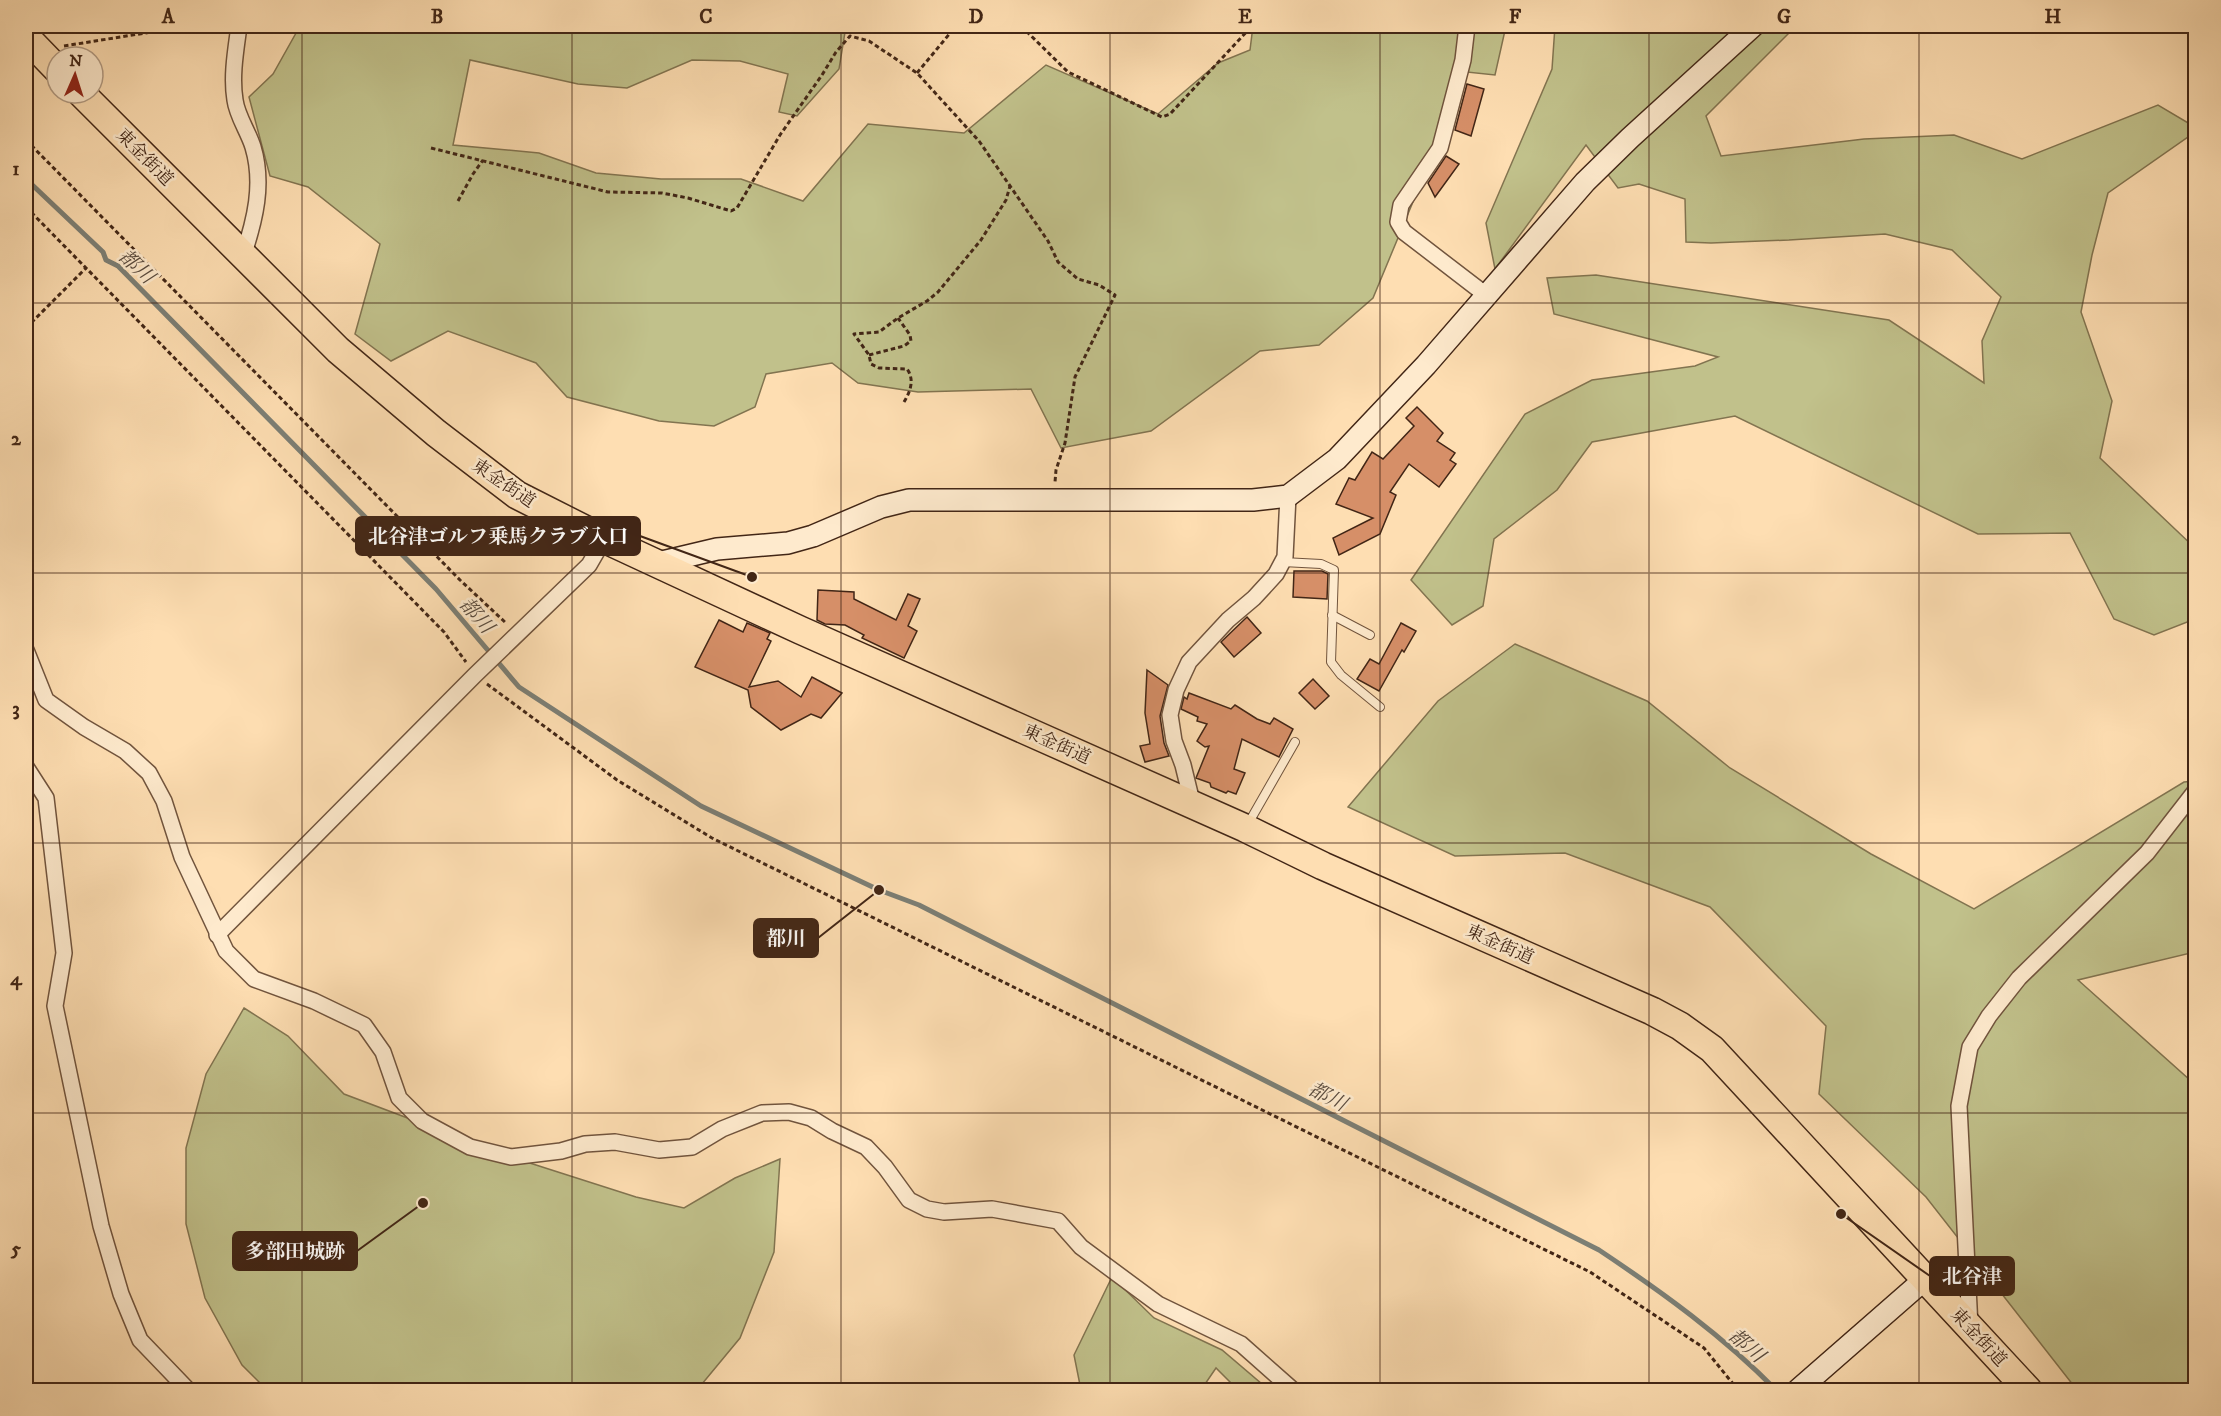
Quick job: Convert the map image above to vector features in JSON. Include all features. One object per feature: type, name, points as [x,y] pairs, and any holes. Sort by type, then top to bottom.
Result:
[{"type":"highway","points":[[32,44],[45,57]]},
{"type":"highway","name":"東金街道","points":[[93,105],[338,350],[436,433],[517,495],[800,630],[1245,828],[1323,866],[1625,998],[1680,1026],[1712,1049],[2028,1390]]},
{"type":"street","points":[[239,26],[235,55],[235,100],[253,147],[259,173],[255,219],[243,256]]},
{"type":"street","points":[[1467,26],[1463,60],[1440,148],[1401,205],[1398,222],[1404,232],[1486,295]]},
{"type":"street","points":[[658,563],[717,549],[788,543],[813,536],[880,507],[909,500],[1253,500],[1288,496],[1337,459],[1426,365],[1585,182],[1753,26]]},
{"type":"street","points":[[1193,806],[1183,765],[1174,741],[1170,715],[1176,690],[1189,662],[1228,620],[1269,582],[1283,562],[1288,496]]},
{"type":"street","points":[[217,935],[475,675],[590,565],[604,538]]},
{"type":"street","points":[[26,650],[46,700],[84,727],[125,751],[149,773],[165,801],[182,856],[226,951],[254,979],[314,1001],[364,1025],[383,1052],[399,1098],[422,1120],[470,1147],[511,1156],[561,1151],[585,1144],[615,1142],[658,1150],[692,1147],[722,1129],[762,1113],[789,1112],[811,1118],[866,1147],[885,1167],[909,1200],[927,1209],[944,1212],[993,1209],[1058,1221],[1081,1247],[1158,1304],[1241,1344],[1293,1390]]},
{"type":"street","points":[[26,767],[46,798],[64,952],[55,1006],[100,1226],[121,1293],[140,1340],[188,1390]]},
{"type":"street","points":[[1970,1327],[1959,1106],[1970,1047],[1989,1016],[2019,978],[2147,853],[2196,790]]},
{"type":"street","points":[[1805,1385],[1925,1279]]},
{"type":"lane","points":[[1283,562],[1321,564],[1334,570],[1331,662],[1341,675],[1380,707]]},
{"type":"lane","points":[[1332,615],[1370,634]]},
{"type":"lane","points":[[1245,828],[1295,742]]},
{"type":"path","points":[[32,44],[189,26]]},
{"type":"path","points":[[917,73],[956,26]]},
{"type":"path","points":[[1022,26],[1068,72],[1162,117],[1170,114],[1252,26]]},
{"type":"path","points":[[431,148],[483,159],[608,192],[662,193],[731,211],[737,208],[786,126],[836,52],[850,36],[869,41],[917,73],[979,141],[1048,241],[1059,262],[1078,279],[1099,285],[1115,295],[1075,378],[1065,443],[1056,470],[1053,499]]},
{"type":"path","points":[[26,140],[452,572],[518,634]]},
{"type":"path","points":[[458,201],[483,159]]},
{"type":"path","points":[[904,402],[911,386],[910,373],[907,369],[879,368],[871,364],[869,355],[854,334],[879,332],[938,292],[981,240],[1006,200],[1010,186]]},
{"type":"path","points":[[26,207],[444,632],[475,675],[616,780],[712,838],[1590,1272],[1704,1348],[1738,1390]]},
{"type":"path","points":[[26,328],[86,268]]},
{"type":"path","points":[[869,355],[904,346],[911,341],[910,335],[897,318]]},
{"type":"green space","points":[[300,26],[846,26],[839,69],[797,116],[779,112],[788,74],[740,61],[692,60],[627,88],[578,84],[470,60],[453,145],[539,153],[596,173],[661,179],[741,179],[803,201],[868,124],[964,133],[1046,65],[1158,114],[1218,63],[1250,50],[1253,26],[1506,26],[1495,75],[1467,72],[1373,298],[1319,345],[1260,351],[1151,431],[1061,448],[1031,389],[918,392],[858,383],[832,363],[766,374],[755,407],[714,426],[659,421],[567,397],[536,363],[448,331],[391,361],[355,334],[380,244],[308,187],[270,176],[249,97],[273,74]]},
{"type":"green space","points":[[1555,26],[1796,26],[1706,116],[1721,156],[1864,139],[1954,135],[2022,159],[2158,105],[2195,127],[2195,132],[2108,193],[2092,255],[2081,312],[2112,401],[2100,458],[2195,548],[2195,619],[2154,635],[2114,619],[2070,533],[1978,534],[1735,416],[1592,442],[1557,490],[1494,539],[1483,606],[1452,625],[1411,580],[1525,414],[1592,380],[1695,366],[1718,357],[1554,314],[1547,278],[1596,275],[1889,320],[1984,383],[1982,341],[2001,297],[1952,250],[1885,234],[1789,240],[1686,242],[1685,199],[1639,184],[1618,188],[1586,145],[1495,269],[1486,223],[1552,69]]},
{"type":"green space","points":[[1515,644],[1647,701],[1730,768],[1871,854],[1974,909],[2184,782],[2195,781],[2195,952],[2078,980],[2191,1081],[2195,1090],[2195,1390],[2077,1390],[1926,1197],[1819,1094],[1826,1026],[1710,907],[1565,853],[1455,856],[1348,807],[1438,701]]},
{"type":"green space","points":[[244,1008],[288,1036],[344,1094],[511,1157],[636,1197],[684,1208],[735,1178],[780,1159],[774,1252],[740,1338],[697,1390],[267,1390],[242,1365],[205,1298],[186,1224],[186,1148],[206,1074]]},
{"type":"green space","points":[[1112,1277],[1154,1318],[1222,1350],[1269,1390],[1238,1390],[1216,1368],[1201,1390],[1081,1390],[1074,1355]]},
{"type":"building","points":[[1467,84],[1484,89],[1471,136],[1455,130]]},
{"type":"building","points":[[1446,156],[1459,164],[1435,197],[1428,183]]},
{"type":"building","points":[[1417,407],[1443,433],[1437,441],[1455,453],[1450,460],[1456,464],[1439,487],[1409,464],[1390,492],[1396,495],[1380,534],[1339,555],[1333,538],[1373,518],[1336,504],[1349,478],[1355,480],[1372,452],[1383,459],[1414,426],[1406,418]]},
{"type":"building","points":[[1294,571],[1322,571],[1328,574],[1327,599],[1293,597]]},
{"type":"building","points":[[818,590],[854,592],[854,599],[896,620],[908,594],[920,599],[908,626],[917,631],[904,658],[862,638],[864,635],[845,625],[825,624],[817,620]]},
{"type":"building","points":[[1247,617],[1261,633],[1234,657],[1221,642]]},
{"type":"building","points":[[719,620],[743,632],[747,623],[770,633],[767,639],[771,641],[749,687],[778,681],[801,697],[812,677],[842,693],[821,718],[811,714],[781,730],[751,707],[748,690],[695,667]]},
{"type":"building","points":[[1401,623],[1416,631],[1404,652],[1402,650],[1379,691],[1357,679],[1370,659],[1379,664]]},
{"type":"building","points":[[1147,670],[1168,685],[1160,716],[1164,743],[1169,756],[1145,762],[1140,746],[1150,744],[1145,713]]},
{"type":"building","points":[[1313,679],[1329,696],[1315,709],[1299,693]]},
{"type":"building","points":[[1189,693],[1231,709],[1235,705],[1257,719],[1270,724],[1274,718],[1293,729],[1279,757],[1242,739],[1234,769],[1245,773],[1236,794],[1211,787],[1210,783],[1196,778],[1209,746],[1205,747],[1197,741],[1207,724],[1197,721],[1198,717],[1181,709],[1184,697],[1187,699]]},
{"type":"waterway","name":"都川","points":[[26,179],[103,252],[106,260],[118,266],[436,589],[519,687],[701,806],[879,890],[919,905],[1599,1250],[1691,1316],[1735,1351],[1776,1390]]},
{"type":"place","name":"北谷津ゴルフ乗馬クラブ入口","points":[[752,577]]},
{"type":"place","name":"都川","points":[[879,890]]},
{"type":"place","name":"多部田城跡","points":[[423,1203]]},
{"type":"place","name":"北谷津","points":[[1841,1214]]}]
